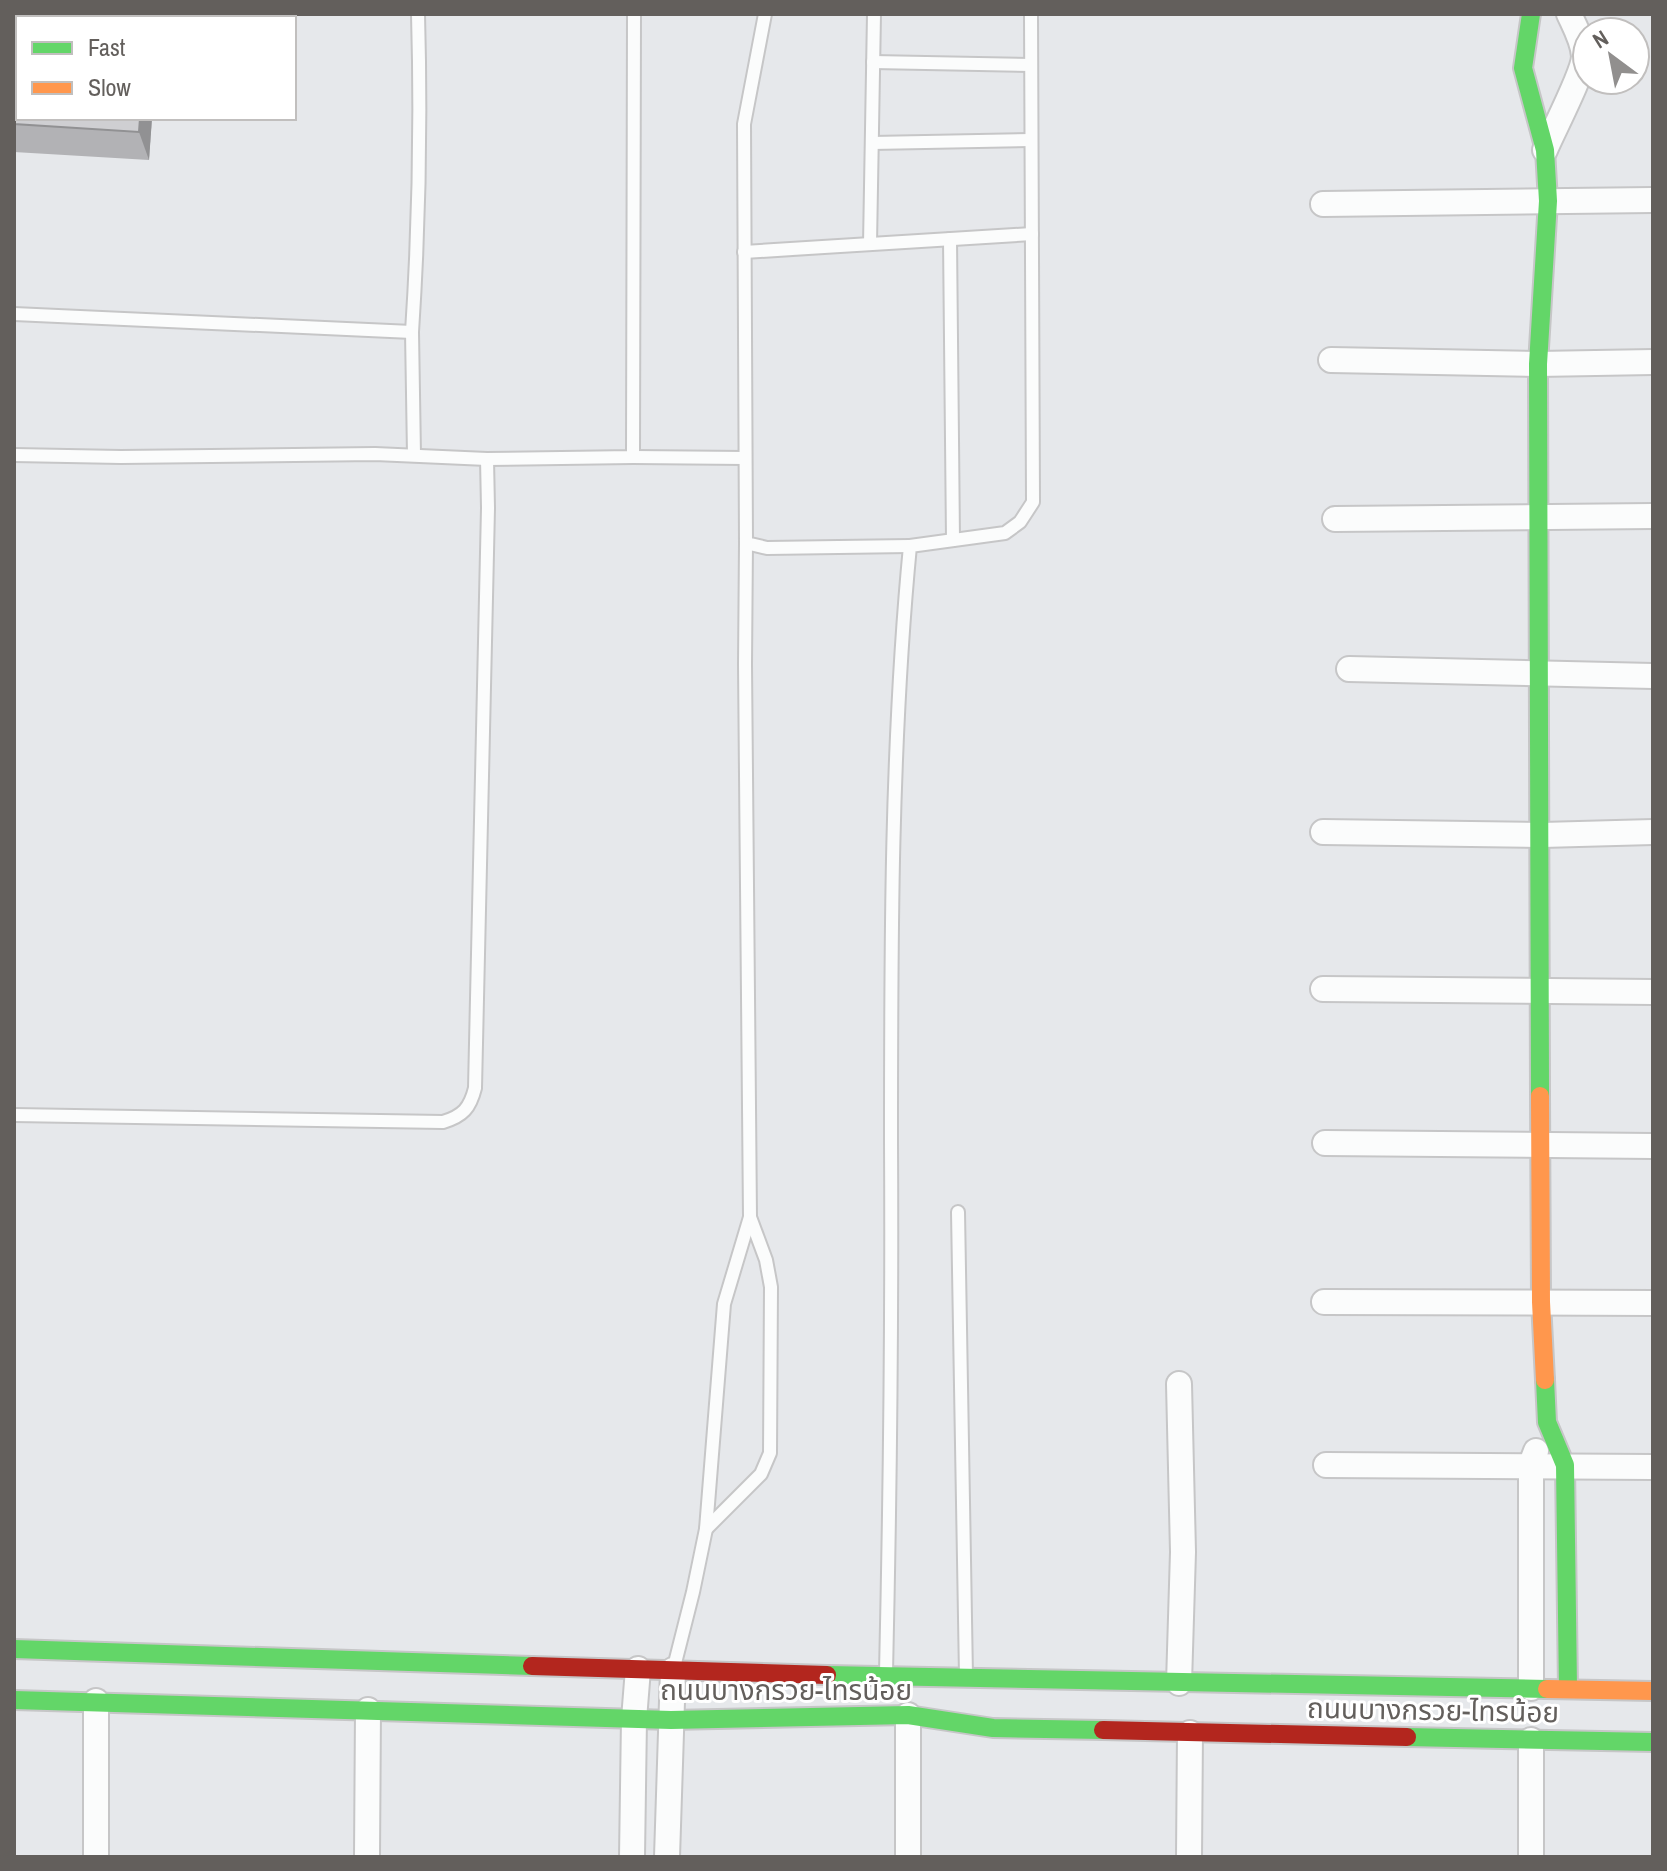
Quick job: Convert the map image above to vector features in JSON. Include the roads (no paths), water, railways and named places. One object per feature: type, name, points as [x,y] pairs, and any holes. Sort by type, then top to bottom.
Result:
[{"type":"main road","points":[[1531,14],[1523,68],[1545,150],[1548,201],[1538,364],[1542,835],[1541,1302],[1547,1422],[1565,1465],[1568,1689]]},
{"type":"main road","name":"ถนนบางกรวย-ไทรน้อย","points":[[14,1649],[966,1680],[1653,1691]]},
{"type":"main road","name":"ถนนบางกรวย-ไทรน้อย","points":[[14,1700],[671,1720],[908,1715],[993,1728],[1653,1742]]},
{"type":"street","points":[[1545,150],[1581,72],[1584,56],[1578,32],[1569,14]]},
{"type":"street","points":[[1323,204],[1653,200]]},
{"type":"street","points":[[1331,360],[1538,364],[1653,362]]},
{"type":"street","points":[[1335,519],[1653,516]]},
{"type":"street","points":[[1349,669],[1653,676]]},
{"type":"street","points":[[1323,832],[1542,835],[1653,832]]},
{"type":"street","points":[[1323,989],[1653,992]]},
{"type":"street","points":[[1325,1143],[1653,1146]]},
{"type":"street","points":[[1324,1302],[1653,1303]]},
{"type":"street","points":[[1179,1384],[1183,1552],[1179,1683]]},
{"type":"street","points":[[1531,1688],[1531,1464],[1547,1422]]},
{"type":"street","points":[[1326,1465],[1653,1467]]},
{"type":"street","points":[[632,1857],[634,1719],[638,1669]]},
{"type":"street","points":[[667,1857],[673,1670]]},
{"type":"street","points":[[96,1701],[96,1857]]},
{"type":"street","points":[[367,1857],[368,1710]]},
{"type":"street","points":[[908,1715],[908,1857]]},
{"type":"street","points":[[1189,1857],[1190,1733]]},
{"type":"street","points":[[1531,1740],[1531,1857]]},
{"type":"lane","points":[[414,455],[412,332],[420,107],[418,14]]},
{"type":"lane","points":[[633,457],[634,14]]},
{"type":"lane","points":[[673,1670],[706,1529],[724,1304],[750,1217],[744,124],[765,14]]},
{"type":"lane","points":[[870,244],[874,14]]},
{"type":"lane","points":[[746,543],[767,548],[910,546],[1005,533],[1020,522],[1033,502],[1031,14]]},
{"type":"lane","points":[[873,62],[1031,65]]},
{"type":"lane","points":[[872,143],[1031,140]]},
{"type":"lane","points":[[744,252],[1032,234]]},
{"type":"lane","points":[[950,239],[953,540]]},
{"type":"lane","points":[[14,314],[412,332]]},
{"type":"lane","points":[[14,455],[375,454],[487,459],[745,458]]},
{"type":"lane","points":[[14,1115],[443,1122],[459,1117],[471,1105],[476,1057],[487,459]]},
{"type":"lane","points":[[886,1677],[892,1449],[891,908],[903,610],[910,546]]},
{"type":"lane","points":[[958,1212],[966,1680]]},
{"type":"lane","points":[[706,1529],[761,1474],[770,1453],[771,1287],[766,1260],[750,1217]]}]
